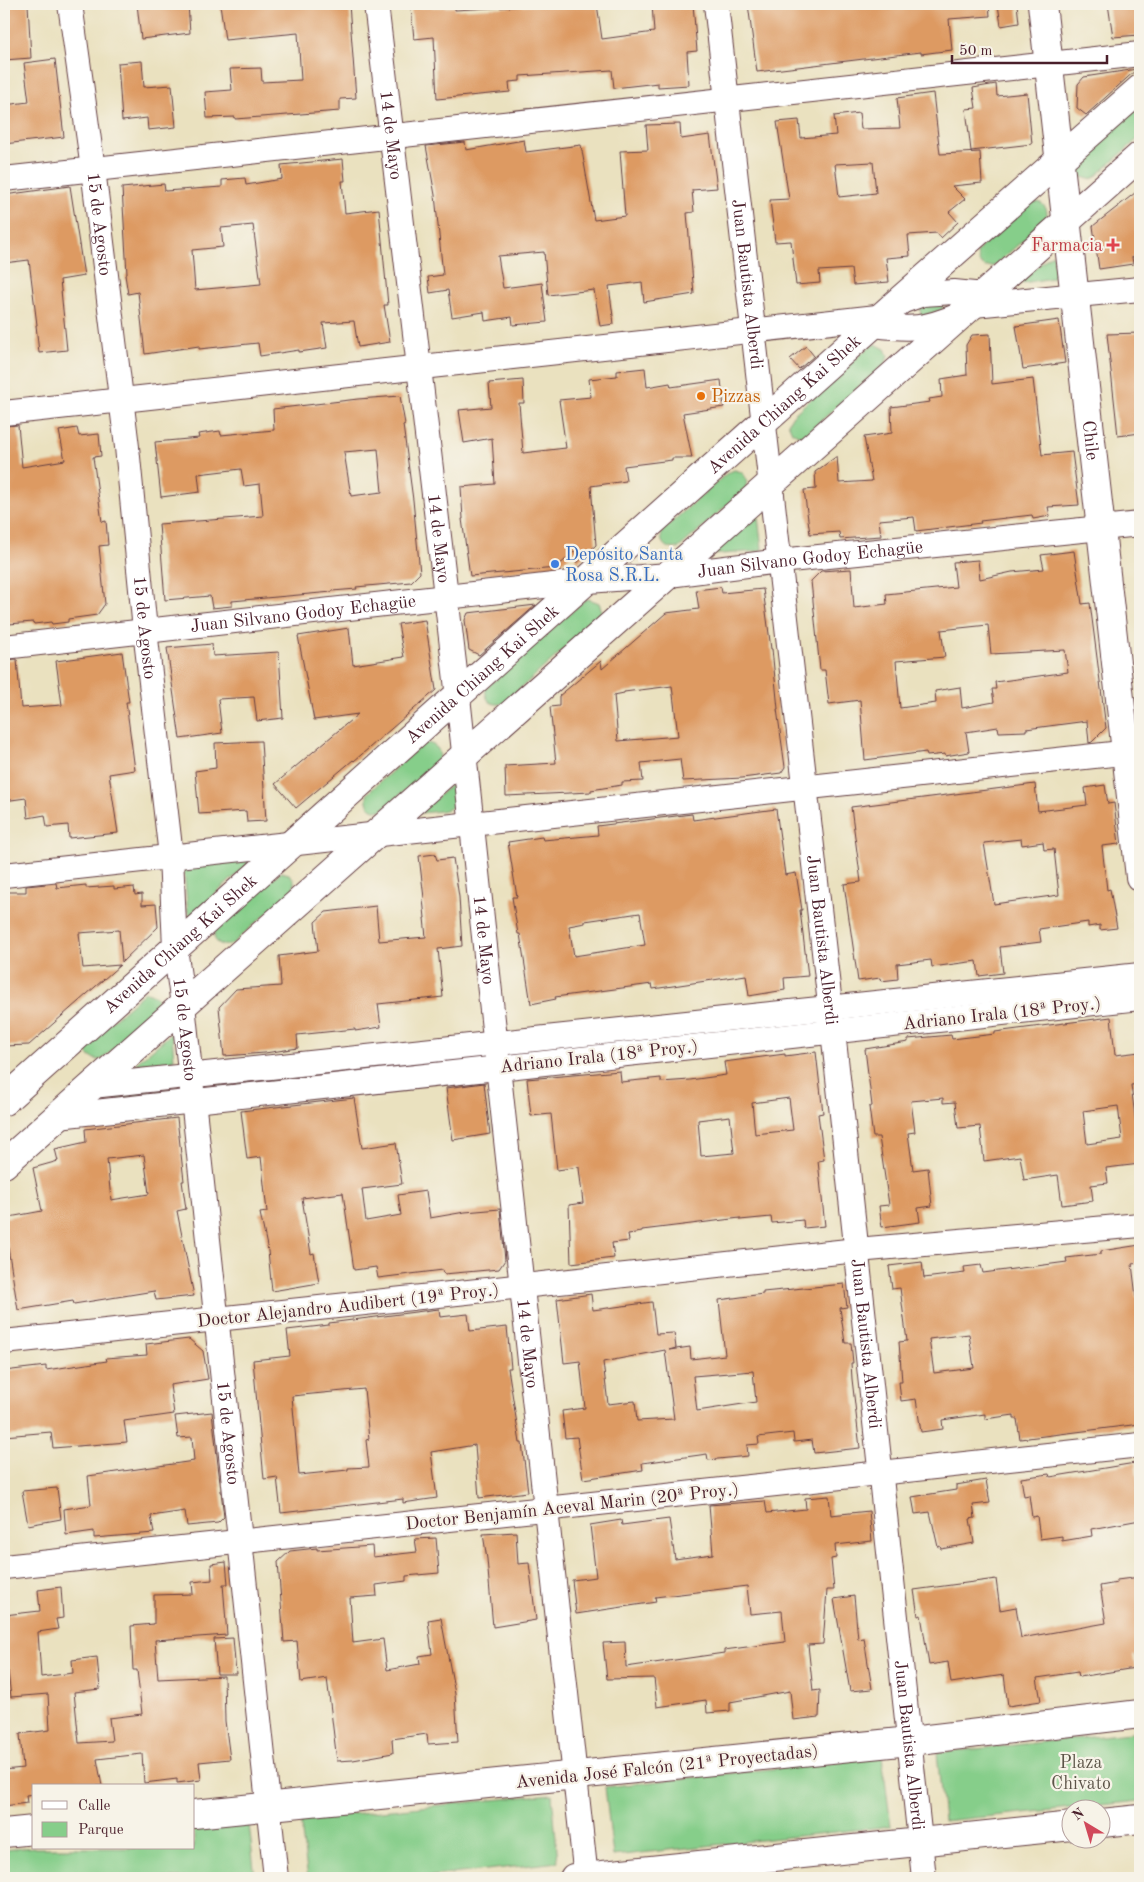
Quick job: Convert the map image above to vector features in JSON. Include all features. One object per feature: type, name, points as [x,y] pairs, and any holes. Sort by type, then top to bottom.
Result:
[{"type":"street","name":"15 de Agosto","points":[[70,4],[93,169],[121,400],[171,856],[175,948],[183,1005],[276,1878]]},
{"type":"street","name":"14 de Mayo","points":[[376,4],[472,824],[575,1775],[582,1878]]},
{"type":"street","name":"Juan Bautista Alberdi","points":[[716,4],[833,1031],[924,1878]]},
{"type":"street","name":"Chile","points":[[1042,4],[1102,528],[1133,752],[1140,877]]},
{"type":"street","points":[[4,179],[1140,54]]},
{"type":"street","name":"Avenida Chiang Kai Shek","points":[[4,1101],[1140,89]]},
{"type":"street","points":[[4,1164],[1068,222],[1140,156]]},
{"type":"street","points":[[886,315],[904,329],[933,326],[974,304],[1140,289]]},
{"type":"street","points":[[4,413],[886,315],[923,294],[954,292],[974,304]]},
{"type":"street","name":"Juan Silvano Godoy Echagüe","points":[[4,647],[588,580],[669,575],[780,561],[1140,524]]},
{"type":"street","points":[[4,875],[1133,752]]},
{"type":"street","name":"Adriano Irala (18ª Proy.)","points":[[92,1086],[1140,975]]},
{"type":"street","name":"Adriano Irala (18ª Proy.)","points":[[58,1116],[1140,998]]},
{"type":"street","name":"Doctor Alejandro Audibert (19ª Proy.)","points":[[4,1342],[856,1250],[1140,1225]]},
{"type":"street","name":"Doctor Benjamín Aceval Marin (20ª Proy.)","points":[[4,1567],[1140,1445]]},
{"type":"street","name":"Avenida José Falcón (21ª Proyectadas)","points":[[195,1814],[910,1741],[1140,1714]]},
{"type":"street","points":[[1112,1822],[1140,1819]]},
{"type":"street","points":[[582,1878],[1062,1827]]},
{"type":"street","points":[[4,1833],[32,1830]]},
{"type":"green space","points":[[1140,105],[1140,137],[1094,178],[1088,179],[1080,176],[1077,168],[1078,161]]},
{"type":"green space","points":[[1038,202],[1046,210],[1045,221],[994,266],[985,267],[979,262],[977,253],[981,247],[1031,203]]},
{"type":"green space","points":[[1052,254],[1055,273],[1052,278],[1023,283],[1020,281]]},
{"type":"green space","points":[[941,301],[943,309],[921,316],[920,305]]},
{"type":"green space","points":[[875,344],[885,349],[888,356],[885,364],[806,434],[800,436],[792,432],[788,423],[793,415],[868,348]]},
{"type":"green space","points":[[734,470],[741,472],[745,476],[747,482],[745,489],[680,547],[671,548],[664,545],[661,538],[664,529],[726,474]]},
{"type":"green space","points":[[756,515],[758,517],[762,549],[758,551],[710,555]]},
{"type":"green space","points":[[589,599],[599,603],[602,611],[599,618],[504,703],[496,704],[490,702],[486,696],[486,688],[585,600]]},
{"type":"green space","points":[[426,743],[438,749],[439,759],[437,763],[382,810],[375,810],[369,806],[367,801],[368,793],[422,744]]},
{"type":"green space","points":[[452,784],[455,800],[453,807],[434,812],[420,813]]},
{"type":"green space","points":[[254,859],[191,916],[188,913],[185,866]]},
{"type":"green space","points":[[281,872],[289,874],[294,880],[294,888],[291,892],[232,944],[224,945],[218,943],[214,937],[215,929]]},
{"type":"green space","points":[[145,992],[153,994],[157,999],[158,1008],[156,1012],[101,1060],[89,1056],[86,1047],[87,1043]]},
{"type":"green space","points":[[172,1033],[174,1060],[134,1065]]},
{"type":"green space","points":[[477,1057],[476,1061],[216,1089],[214,1087],[214,1084]]},
{"type":"green space","points":[[174,1089],[173,1093],[96,1102],[93,1095]]},
{"type":"green space","name":"Plaza Chivato","points":[[1140,1732],[1140,1801],[1112,1804],[1112,1800],[1062,1800],[1062,1809],[944,1821],[937,1753]]},
{"type":"green space","points":[[882,1757],[891,1826],[613,1856],[605,1787]]},
{"type":"green space","points":[[552,1794],[558,1862],[415,1878],[308,1878],[300,1819]]},
{"type":"green space","points":[[249,1824],[255,1878],[4,1878],[4,1850],[32,1847],[32,1850],[195,1850],[195,1830]]},
{"type":"building","points":[[4,4],[28,4],[31,58],[4,60]]},
{"type":"building","points":[[137,4],[188,4],[190,33],[141,39]]},
{"type":"building","points":[[220,4],[349,4],[356,98],[340,99],[340,111],[235,119],[235,117],[207,118],[205,92],[232,90],[230,69],[261,68],[262,82],[301,80],[298,33],[225,40]]},
{"type":"building","points":[[597,4],[602,39],[654,32],[652,4],[693,4],[697,51],[687,52],[689,85],[658,87],[658,83],[614,88],[612,70],[520,76],[520,81],[509,82],[510,92],[437,99],[434,37],[414,39],[411,8],[455,7],[455,10]]},
{"type":"building","points":[[748,4],[989,4],[990,16],[949,19],[952,50],[757,72]]},
{"type":"building","points":[[998,4],[1017,4],[1019,23],[1001,26]]},
{"type":"building","points":[[1108,4],[1138,4],[1140,35],[1113,37]]},
{"type":"building","points":[[55,59],[64,137],[4,144],[4,105],[29,102],[24,63]]},
{"type":"building","points":[[142,61],[144,87],[172,85],[176,127],[148,130],[147,118],[122,121],[118,63]]},
{"type":"building","points":[[1137,69],[1086,115],[1077,108],[1078,84],[1084,77]]},
{"type":"building","points":[[996,84],[997,96],[1027,93],[1032,144],[971,151],[966,109],[976,108],[973,88]]},
{"type":"building","points":[[933,93],[940,154],[980,152],[982,183],[952,186],[965,199],[949,212],[958,222],[941,238],[937,233],[908,235],[910,256],[886,258],[889,282],[853,285],[851,269],[819,271],[820,283],[796,285],[791,241],[775,242],[770,200],[789,199],[777,122],[799,120],[801,138],[836,135],[834,116],[859,113],[861,129],[900,128],[897,98]],"holes":[[[873,162],[876,193],[839,197],[835,164]]]},
{"type":"building","points":[[680,124],[681,139],[710,135],[717,188],[692,190],[694,212],[687,213],[694,294],[644,302],[642,282],[609,286],[614,324],[600,326],[594,290],[548,295],[544,252],[498,256],[503,288],[542,283],[547,322],[513,325],[512,317],[485,321],[484,312],[452,317],[448,290],[430,293],[428,277],[443,275],[435,195],[426,146],[465,142],[466,150],[524,140],[526,152],[581,145],[594,220],[625,216],[620,151],[648,150],[646,125]]},
{"type":"building","points":[[343,159],[345,181],[342,181],[345,213],[379,209],[388,305],[384,305],[390,342],[358,347],[354,321],[323,323],[327,348],[260,356],[258,343],[199,349],[199,346],[145,354],[138,292],[128,294],[125,275],[127,274],[122,188],[164,184],[165,191],[222,187],[222,180],[245,178],[246,185],[282,179],[281,165]],"holes":[[[253,225],[261,284],[195,290],[192,250],[223,247],[221,228]]]},
{"type":"building","points":[[70,186],[84,276],[60,280],[67,350],[39,353],[29,260],[4,263],[4,195]]},
{"type":"building","name":"Farmacia","points":[[1140,189],[1140,256],[1132,257],[1133,264],[1099,269],[1093,226]]},
{"type":"building","points":[[1059,320],[1065,363],[1023,369],[1016,326]]},
{"type":"building","points":[[1140,333],[1140,433],[1118,436],[1107,334]]},
{"type":"building","points":[[990,334],[992,384],[1033,379],[1042,455],[1072,452],[1079,505],[1048,507],[1050,516],[1033,519],[1032,515],[916,531],[914,517],[879,520],[881,536],[840,539],[839,532],[810,534],[804,490],[816,489],[815,472],[837,456],[839,483],[872,481],[864,437],[892,433],[891,407],[930,402],[929,399],[942,397],[941,379],[967,375],[966,345],[972,335]]},
{"type":"building","points":[[806,346],[814,356],[799,369],[790,359]]},
{"type":"building","points":[[645,368],[647,387],[670,383],[671,387],[721,380],[724,407],[683,413],[692,458],[672,458],[672,460],[624,466],[626,481],[591,486],[596,545],[577,563],[576,550],[556,568],[470,576],[462,519],[461,487],[495,484],[492,438],[464,443],[459,410],[491,407],[489,383],[523,380],[524,403],[519,403],[523,453],[566,448],[559,400],[591,397],[589,379],[617,376],[617,371]]},
{"type":"building","points":[[400,396],[405,424],[403,425],[420,573],[411,582],[356,587],[357,589],[332,592],[232,601],[232,606],[212,608],[210,596],[165,600],[159,524],[263,516],[260,484],[244,486],[241,469],[198,474],[200,492],[161,497],[155,442],[199,438],[198,434],[220,431],[221,435],[274,430],[273,409]],"holes":[[[378,449],[382,492],[351,496],[344,452]]]},
{"type":"building","points":[[18,425],[22,467],[65,460],[59,431],[77,428],[79,436],[99,434],[101,456],[93,457],[102,522],[106,521],[108,545],[99,546],[105,604],[97,615],[68,619],[68,622],[52,624],[51,622],[34,624],[33,622],[9,624],[4,591],[4,426]]},
{"type":"building","points":[[1074,551],[1082,604],[1090,603],[1106,728],[1089,743],[1087,721],[1026,729],[1026,731],[999,732],[998,727],[966,732],[969,752],[945,756],[945,754],[927,756],[926,752],[865,760],[860,700],[829,704],[825,670],[820,670],[811,581],[821,571],[851,569],[854,608],[887,604],[886,594],[956,587],[953,562],[978,560],[980,579],[1012,572],[1044,569],[1041,555]],"holes":[[[988,625],[991,654],[1065,650],[1068,672],[995,682],[996,689],[992,689],[994,702],[962,708],[960,687],[935,691],[936,703],[900,708],[896,661],[945,657],[941,630]]]},
{"type":"building","points":[[721,587],[722,593],[763,589],[772,649],[777,709],[785,767],[781,773],[742,778],[683,781],[680,759],[641,763],[643,781],[622,782],[622,785],[591,790],[591,792],[506,796],[505,766],[556,763],[550,707],[559,706],[559,696],[601,661],[602,669],[666,613],[699,609],[696,590]],"holes":[[[672,686],[678,736],[618,741],[614,695]]]},
{"type":"building","points":[[536,605],[479,655],[469,650],[465,620],[468,613]]},
{"type":"building","points":[[425,620],[436,690],[296,808],[275,784],[358,714],[314,720],[298,636],[349,628],[353,665],[404,657],[398,624]]},
{"type":"building","points":[[212,644],[213,656],[279,652],[283,718],[257,721],[254,697],[218,699],[222,733],[180,739],[167,648]]},
{"type":"building","points":[[122,652],[135,770],[109,774],[118,833],[69,838],[68,825],[47,827],[45,815],[28,818],[26,798],[4,801],[4,660],[17,659],[21,708],[62,705],[56,661]]},
{"type":"building","points":[[261,741],[266,821],[247,822],[246,811],[199,814],[195,771],[216,768],[215,743]]},
{"type":"building","points":[[1035,784],[1038,811],[1087,805],[1085,788],[1105,785],[1108,804],[1114,803],[1119,844],[1102,846],[1107,890],[1110,889],[1117,928],[1100,930],[1100,925],[1088,927],[1088,922],[1039,929],[1041,942],[1000,947],[1003,973],[979,976],[977,961],[932,967],[931,960],[897,964],[898,979],[881,981],[880,978],[858,981],[844,884],[861,882],[851,807]],"holes":[[[1021,839],[1022,845],[1043,842],[1044,850],[1054,849],[1059,895],[994,904],[984,843]]]},
{"type":"building","points":[[776,809],[785,875],[796,873],[802,910],[800,910],[808,976],[784,978],[785,990],[749,996],[746,975],[653,989],[652,984],[555,997],[556,999],[531,1004],[512,897],[517,897],[508,842],[542,837],[543,840],[598,835],[597,826],[692,814],[693,820]],"holes":[[[640,913],[645,945],[574,956],[569,926],[585,923],[585,921]]]},
{"type":"building","points":[[435,854],[437,860],[453,858],[459,897],[462,946],[438,949],[443,997],[378,1004],[381,1027],[355,1031],[355,1029],[297,1035],[298,1048],[224,1056],[219,1007],[236,989],[281,986],[279,956],[318,951],[315,922],[326,912],[376,906],[379,941],[426,937],[419,856]]},
{"type":"building","points":[[56,883],[57,888],[86,885],[86,888],[114,886],[114,889],[134,887],[135,895],[142,894],[142,905],[156,904],[158,927],[122,962],[119,930],[79,933],[83,968],[120,965],[29,1045],[4,1046],[4,892],[26,892],[26,886]]},
{"type":"building","points":[[1111,1017],[1115,1055],[1140,1052],[1140,1084],[1131,1085],[1138,1141],[1140,1140],[1140,1164],[1106,1168],[1108,1183],[1091,1185],[1093,1201],[1062,1205],[1058,1175],[1024,1180],[1020,1156],[984,1161],[980,1126],[958,1128],[955,1102],[943,1103],[943,1098],[911,1101],[915,1132],[908,1133],[913,1170],[928,1168],[932,1206],[918,1208],[920,1222],[882,1227],[879,1206],[889,1205],[879,1137],[873,1137],[869,1107],[872,1106],[865,1049],[908,1042],[908,1039],[951,1035],[952,1039],[995,1034],[995,1032]],"holes":[[[1118,1106],[1122,1139],[1087,1144],[1083,1111]]]},
{"type":"building","points":[[816,1052],[823,1113],[818,1114],[824,1160],[818,1161],[825,1226],[804,1228],[803,1220],[772,1223],[771,1217],[740,1220],[740,1218],[642,1230],[642,1232],[628,1234],[629,1241],[612,1243],[614,1258],[571,1263],[569,1205],[583,1203],[579,1167],[557,1170],[551,1114],[531,1116],[527,1079],[620,1071],[621,1082],[661,1078],[661,1082],[690,1080],[726,1075],[724,1062],[785,1054],[785,1056]],"holes":[[[789,1098],[793,1130],[755,1134],[752,1103]],[[730,1116],[734,1153],[701,1156],[698,1120]]]},
{"type":"building","points":[[484,1083],[490,1134],[453,1140],[446,1088]]},
{"type":"building","points":[[354,1098],[362,1148],[396,1143],[402,1184],[362,1189],[366,1221],[401,1215],[398,1195],[426,1191],[430,1218],[500,1209],[505,1260],[499,1269],[444,1274],[443,1270],[378,1278],[376,1267],[354,1270],[343,1193],[302,1198],[311,1254],[314,1253],[319,1283],[272,1291],[268,1251],[260,1213],[267,1212],[261,1157],[247,1159],[241,1111]]},
{"type":"building","points":[[177,1118],[186,1209],[177,1211],[194,1296],[156,1300],[154,1291],[74,1304],[73,1301],[18,1310],[6,1235],[4,1236],[4,1218],[42,1211],[33,1168],[58,1161],[55,1149],[86,1142],[85,1129]],"holes":[[[144,1155],[149,1194],[111,1200],[107,1159]]]},
{"type":"building","points":[[1140,1245],[1140,1263],[1132,1264],[1136,1297],[1140,1296],[1140,1332],[1136,1332],[1140,1367],[1140,1424],[1020,1439],[1017,1419],[1014,1419],[1014,1415],[985,1419],[985,1414],[942,1420],[943,1429],[921,1432],[916,1399],[901,1401],[899,1382],[902,1382],[899,1342],[907,1341],[900,1288],[892,1289],[889,1266],[922,1262],[924,1278],[965,1273],[964,1267],[981,1265],[983,1273],[1067,1262],[1066,1258],[1101,1254],[1101,1251]],"holes":[[[969,1334],[974,1368],[934,1373],[929,1339]]]},
{"type":"building","points":[[844,1284],[847,1307],[840,1308],[845,1343],[851,1343],[852,1379],[860,1448],[814,1453],[812,1440],[794,1442],[793,1433],[758,1437],[759,1444],[747,1445],[748,1456],[708,1460],[707,1454],[642,1463],[643,1470],[583,1479],[577,1437],[565,1438],[562,1411],[585,1408],[580,1361],[564,1363],[557,1299],[591,1294],[593,1310],[652,1302],[656,1334],[674,1333],[676,1348],[669,1350],[690,1347],[691,1359],[725,1355],[719,1300],[763,1294],[763,1292]],"holes":[[[665,1350],[674,1419],[637,1421],[635,1401],[608,1404],[603,1362]],[[753,1371],[756,1402],[697,1411],[693,1376]]]},
{"type":"building","points":[[439,1309],[440,1317],[468,1314],[470,1331],[507,1327],[511,1368],[508,1368],[520,1443],[522,1443],[528,1492],[479,1498],[475,1445],[431,1452],[437,1498],[403,1503],[403,1499],[281,1513],[277,1477],[264,1479],[253,1360],[290,1356],[287,1330],[329,1325],[329,1323]],"holes":[[[364,1389],[369,1439],[366,1440],[369,1467],[299,1475],[292,1396]]]},
{"type":"building","points":[[189,1339],[203,1351],[208,1379],[170,1385],[174,1414],[124,1421],[127,1442],[53,1448],[51,1432],[4,1436],[4,1371],[46,1366],[46,1370],[107,1361],[106,1358],[147,1355],[146,1344]]},
{"type":"building","points":[[212,1412],[224,1517],[218,1523],[187,1526],[185,1511],[151,1516],[154,1533],[94,1538],[94,1531],[66,1535],[64,1509],[91,1505],[88,1476],[194,1461],[192,1437],[178,1438],[175,1416]]},
{"type":"building","points":[[1135,1463],[1138,1484],[1140,1483],[1140,1520],[1091,1529],[1092,1536],[1062,1541],[1062,1536],[1040,1539],[1037,1516],[1032,1517],[1029,1495],[1024,1496],[1021,1478],[1049,1474],[1050,1477]]},
{"type":"building","points":[[986,1480],[990,1503],[973,1505],[975,1518],[970,1519],[974,1543],[941,1549],[940,1546],[938,1547],[930,1512],[915,1514],[912,1497],[956,1490],[956,1485]]},
{"type":"building","points":[[57,1488],[61,1519],[28,1525],[22,1491]]},
{"type":"building","points":[[829,1496],[831,1515],[869,1511],[872,1541],[835,1545],[836,1558],[831,1559],[834,1590],[827,1590],[823,1644],[808,1645],[813,1691],[820,1690],[819,1717],[793,1720],[790,1691],[730,1702],[730,1711],[707,1713],[706,1700],[657,1707],[654,1678],[607,1679],[603,1643],[625,1642],[626,1667],[724,1653],[724,1650],[785,1642],[782,1611],[750,1614],[747,1586],[655,1597],[656,1602],[576,1614],[572,1580],[596,1577],[590,1525],[621,1520],[622,1525],[669,1519],[675,1559],[713,1554],[709,1505],[765,1501],[767,1513],[806,1509],[805,1498]]},
{"type":"building","points":[[516,1532],[518,1564],[529,1563],[536,1620],[493,1627],[483,1534]]},
{"type":"building","points":[[436,1538],[439,1573],[406,1576],[406,1581],[376,1585],[377,1596],[350,1598],[353,1643],[383,1639],[387,1670],[420,1664],[419,1656],[432,1654],[428,1620],[441,1618],[455,1694],[458,1742],[428,1744],[427,1734],[392,1739],[393,1753],[337,1761],[327,1678],[301,1682],[297,1641],[284,1642],[278,1562],[290,1551],[317,1548],[317,1550],[372,1546],[373,1557],[417,1552],[415,1539]]},
{"type":"building","points":[[226,1562],[228,1584],[223,1584],[227,1635],[155,1640],[158,1679],[224,1676],[225,1721],[230,1759],[199,1762],[201,1780],[177,1783],[177,1779],[144,1783],[142,1754],[97,1759],[102,1784],[32,1784],[32,1794],[26,1795],[27,1803],[4,1806],[4,1770],[23,1768],[20,1734],[50,1730],[48,1694],[11,1697],[8,1671],[4,1671],[4,1615],[40,1611],[38,1590],[61,1587],[63,1618],[56,1619],[58,1629],[38,1632],[41,1677],[73,1673],[72,1660],[97,1657],[100,1689],[74,1692],[79,1743],[112,1741],[109,1718],[142,1714],[137,1670],[133,1670],[131,1626],[154,1624],[154,1595],[193,1594],[192,1582],[212,1580],[211,1564]]},
{"type":"building","points":[[1140,1577],[1140,1655],[1133,1655],[1135,1668],[1079,1677],[1078,1672],[1037,1678],[1041,1701],[1008,1706],[1004,1675],[951,1683],[948,1662],[929,1665],[921,1615],[918,1616],[914,1590],[996,1579],[1000,1610],[1016,1607],[1021,1638],[1106,1623],[1100,1586],[1117,1583],[1117,1580]]},
{"type":"building","points":[[854,1596],[858,1639],[864,1638],[872,1689],[850,1691],[834,1599]]},
{"type":"building","points":[[233,1638],[236,1674],[217,1674],[214,1639]]},
{"type":"place","name":"Farmacia","points":[[1113,245]]},
{"type":"place","name":"Pizzas","points":[[701,396]]},
{"type":"place","name":"Depósito Santa Rosa S.R.L.","points":[[555,564]]}]
